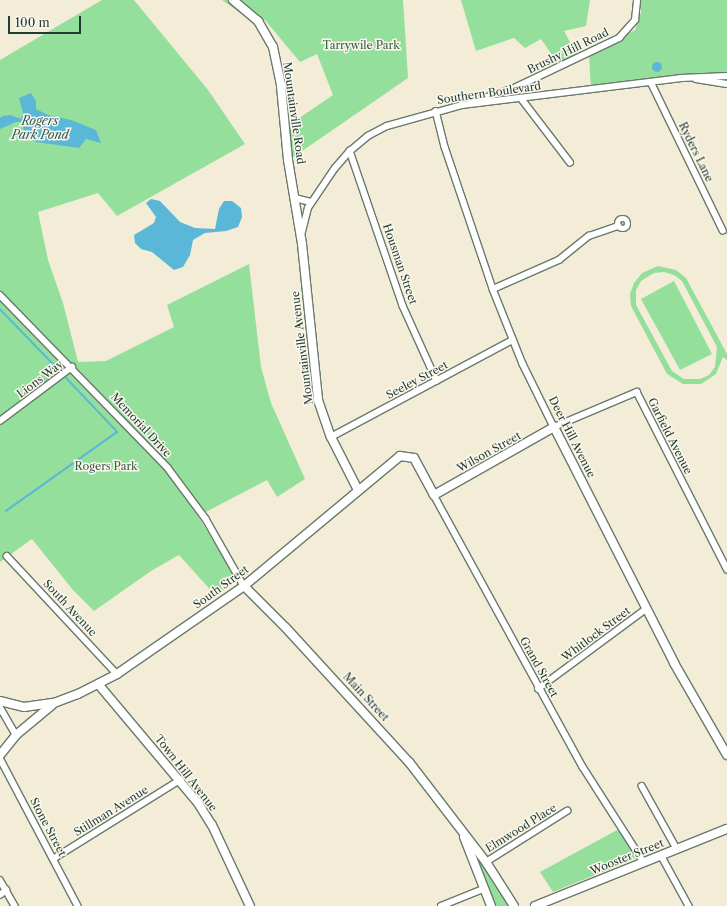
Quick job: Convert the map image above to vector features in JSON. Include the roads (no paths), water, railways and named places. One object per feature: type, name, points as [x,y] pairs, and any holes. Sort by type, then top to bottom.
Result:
[{"type":"street","name":"Mountainville Road","points":[[233,0],[258,21],[273,47],[281,86],[302,244]]},
{"type":"street","name":"Brushy Hill Road","points":[[462,105],[510,90],[620,38],[631,28],[635,20],[637,0]]},
{"type":"street","name":"Southern Boulevard","points":[[302,244],[304,218],[311,202],[350,151],[372,133],[387,126],[436,111],[462,105],[682,78],[727,76]]},
{"type":"street","name":"Southern Boulevard","points":[[682,78],[727,84]]},
{"type":"street","name":"Ryders Lane","points":[[651,82],[723,230]]},
{"type":"street","points":[[521,98],[570,162]]},
{"type":"street","name":"Deer Hill Avenue","points":[[436,111],[445,147],[513,340],[554,428],[646,609],[692,695],[727,755]]},
{"type":"street","name":"Housman Street","points":[[350,151],[403,306],[437,381]]},
{"type":"street","points":[[295,198],[311,202]]},
{"type":"street","points":[[494,289],[559,260],[589,236],[618,226]]},
{"type":"street","name":"Mountainville Avenue","points":[[302,244],[316,386],[331,437],[358,490]]},
{"type":"street","name":"Memorial Drive","points":[[0,295],[72,367],[168,468],[206,519],[244,586]]},
{"type":"street","name":"Seeley Street","points":[[331,437],[513,340]]},
{"type":"street","name":"Lions Way","points":[[0,421],[72,367]]},
{"type":"street","name":"Garfield Avenue","points":[[554,428],[637,392],[727,569]]},
{"type":"street","name":"Wilson Street","points":[[434,495],[554,428]]},
{"type":"street","name":"South Street","points":[[0,701],[24,707],[54,703],[99,685],[244,586],[392,461],[407,455],[414,458],[425,477]]},
{"type":"street","name":"Grand Street","points":[[425,477],[538,689],[583,767],[643,861]]},
{"type":"street","name":"South Avenue","points":[[7,556],[116,674]]},
{"type":"street","name":"Main Street","points":[[244,586],[286,628],[392,742],[435,794],[461,831],[486,862],[514,906]]},
{"type":"street","name":"Whitlock Street","points":[[538,689],[646,609]]},
{"type":"street","name":"Town Hill Avenue","points":[[99,685],[180,780],[212,825],[250,906]]},
{"type":"street","points":[[0,755],[16,735],[54,703]]},
{"type":"street","points":[[0,707],[16,735]]},
{"type":"street","name":"Stone Street","points":[[0,758],[78,906]]},
{"type":"street","name":"Stillman Avenue","points":[[53,859],[180,780]]},
{"type":"street","points":[[642,786],[677,849]]},
{"type":"street","name":"Elmwood Place","points":[[486,862],[567,811]]},
{"type":"street","name":"Wooster Street","points":[[535,906],[643,861],[727,829]]},
{"type":"street","name":"Main Street","points":[[461,831],[490,906]]},
{"type":"street","points":[[661,854],[689,906]]},
{"type":"street","points":[[0,880],[15,906]]},
{"type":"street","points":[[442,906],[483,889]]},
{"type":"street","points":[[0,895],[6,890]]},
{"type":"water","points":[[655,62],[659,62],[661,63],[661,71],[655,72],[652,69],[652,65]]},
{"type":"water","name":"Rogers Park Pond","points":[[31,93],[36,101],[36,109],[48,115],[71,120],[96,130],[101,143],[86,139],[79,148],[36,142],[24,135],[23,122],[16,122],[0,129],[0,118],[3,116],[10,115],[21,119],[23,113],[19,98]]},
{"type":"water","points":[[151,199],[160,201],[180,222],[195,228],[215,229],[219,209],[224,201],[232,201],[241,208],[242,217],[238,227],[226,231],[205,233],[193,240],[190,255],[183,267],[174,270],[152,252],[141,249],[135,243],[134,235],[154,223],[156,217],[146,203]]},
{"type":"waterway","points":[[0,309],[61,372]]},
{"type":"waterway","points":[[6,511],[117,432],[63,375]]},
{"type":"park label","name":"Tarrywile Park","points":[[361,45]]},
{"type":"park label","name":"Rogers Park","points":[[106,466]]}]
